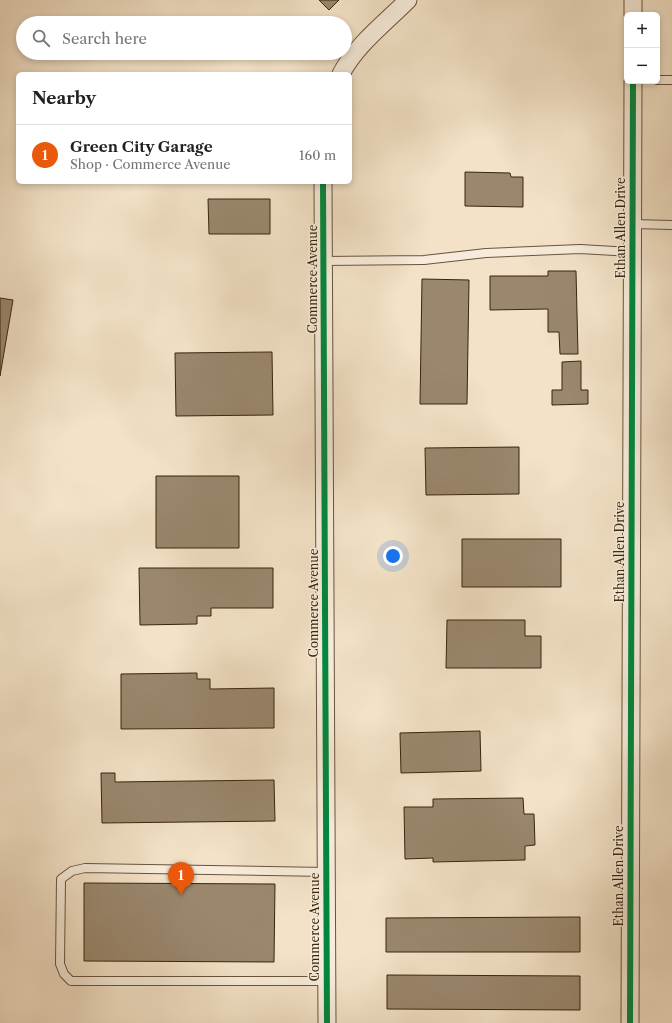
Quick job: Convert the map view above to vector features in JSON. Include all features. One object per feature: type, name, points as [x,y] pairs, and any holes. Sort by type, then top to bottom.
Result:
[{"type":"street","points":[[352,57],[408,0]]},
{"type":"street","points":[[633,0],[633,12]]},
{"type":"street","points":[[342,72],[349,60]]},
{"type":"street","name":"Ethan Allen Drive","points":[[630,1023],[633,84]]},
{"type":"street","name":"Commerce Avenue","points":[[323,184],[327,1023]]},
{"type":"lane","points":[[660,80],[672,80]]},
{"type":"lane","points":[[632,224],[672,225]]},
{"type":"lane","points":[[324,262],[424,260],[486,252],[580,249],[632,252]]},
{"type":"lane","points":[[326,872],[84,868],[72,870],[61,879],[60,964],[64,974],[71,981],[326,981]]},
{"type":"building","points":[[319,0],[339,0],[329,10]]},
{"type":"building","points":[[465,172],[510,173],[511,177],[523,177],[523,207],[465,206]]},
{"type":"building","points":[[208,199],[270,199],[270,234],[209,234]]},
{"type":"building","points":[[548,271],[576,271],[578,354],[560,354],[559,332],[548,332],[548,309],[490,310],[490,276],[548,276]]},
{"type":"building","points":[[422,279],[469,280],[467,404],[420,404]]},
{"type":"building","points":[[0,298],[13,300],[0,376]]},
{"type":"building","points":[[272,352],[273,415],[176,416],[175,353]]},
{"type":"building","points":[[581,361],[581,390],[588,390],[588,404],[552,405],[552,390],[562,390],[562,362]]},
{"type":"building","points":[[519,447],[519,494],[426,495],[425,448]]},
{"type":"building","points":[[156,476],[239,476],[239,548],[156,548]]},
{"type":"building","points":[[462,539],[561,539],[561,587],[462,587]]},
{"type":"building","points":[[139,568],[273,568],[273,608],[211,608],[211,616],[197,616],[197,624],[140,625]]},
{"type":"building","points":[[447,620],[525,620],[525,636],[541,636],[541,668],[446,668]]},
{"type":"building","points":[[197,673],[197,679],[210,679],[210,689],[274,688],[274,728],[121,729],[121,674]]},
{"type":"building","points":[[480,731],[481,771],[401,773],[400,733]]},
{"type":"building","points":[[101,773],[115,773],[115,782],[274,780],[275,821],[102,823]]},
{"type":"building","points":[[523,798],[524,814],[534,814],[535,845],[525,846],[525,860],[433,862],[433,858],[405,859],[404,807],[433,807],[433,799]]},
{"type":"building","points":[[84,883],[275,884],[274,962],[84,961]]},
{"type":"building","points":[[580,917],[580,952],[386,952],[386,918]]},
{"type":"building","points":[[387,975],[580,976],[580,1010],[387,1009]]},
{"type":"cycle path","points":[[630,1023],[633,84]]},
{"type":"cycle path","points":[[323,184],[327,1023]]},
{"type":"place","name":"Green City Garage","points":[[181,895]]}]
